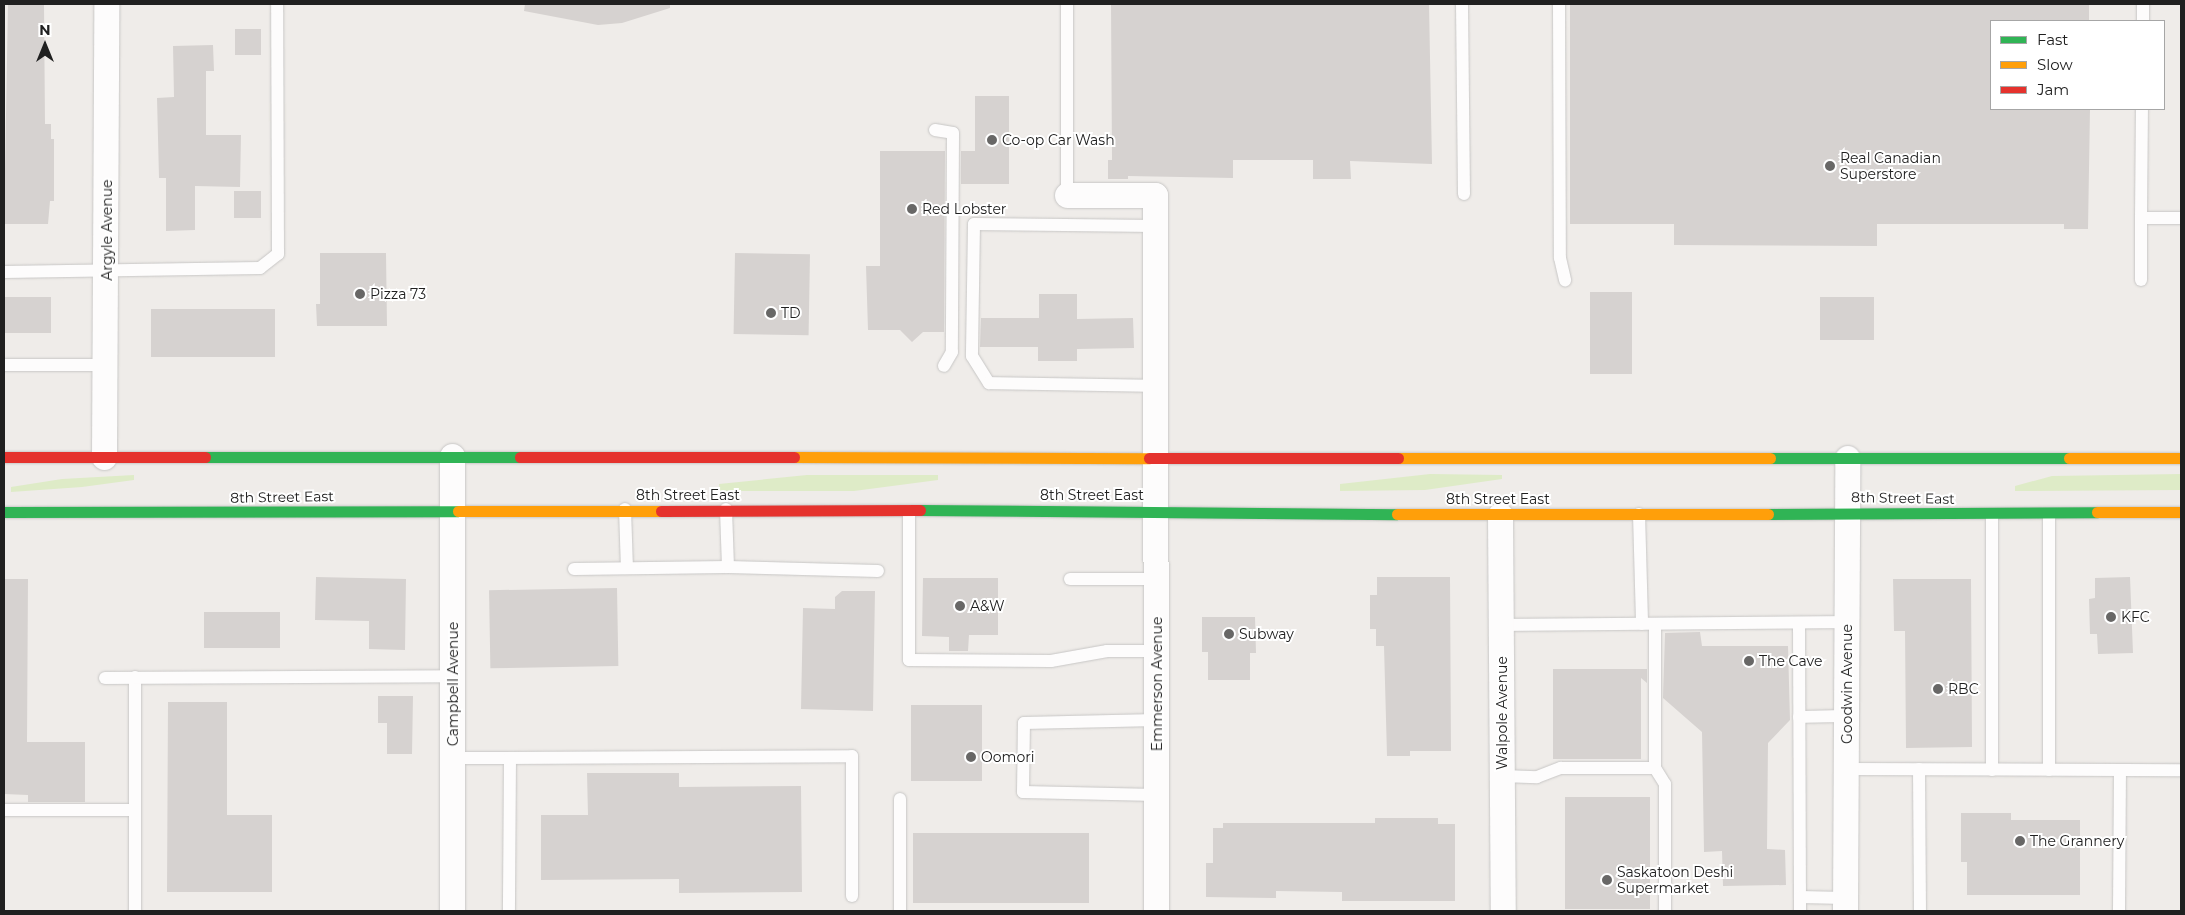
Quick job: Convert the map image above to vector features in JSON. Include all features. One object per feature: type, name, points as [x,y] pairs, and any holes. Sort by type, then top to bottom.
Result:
[{"type":"main road","points":[[4,457],[2181,458]]},
{"type":"main road","name":"8th Street East","points":[[4,512],[1156,510],[1500,515],[2181,512]]},
{"type":"street","name":"Argyle Avenue","points":[[104,457],[107,272],[106,4]]},
{"type":"street","name":"Emmerson Avenue","points":[[1068,194],[1155,195],[1156,911]]},
{"type":"street","name":"Campbell Avenue","points":[[452,456],[452,911]]},
{"type":"street","name":"Goodwin Avenue","points":[[1845,905],[1847,458]]},
{"type":"street","name":"Walpole Avenue","points":[[1500,515],[1503,911]]},
{"type":"lane","points":[[4,272],[107,272],[260,268],[278,254],[277,4]]},
{"type":"lane","points":[[1067,4],[1068,194]]},
{"type":"lane","points":[[1462,4],[1464,194]]},
{"type":"lane","points":[[1559,4],[1560,258],[1565,280]]},
{"type":"lane","points":[[2143,4],[2143,20]]},
{"type":"lane","points":[[2141,280],[2142,110]]},
{"type":"lane","points":[[934,130],[953,133],[952,352],[944,366]]},
{"type":"lane","points":[[2141,218],[2181,218]]},
{"type":"lane","points":[[1155,226],[974,224],[972,356],[989,383],[1156,386]]},
{"type":"lane","points":[[4,365],[106,365]]},
{"type":"lane","points":[[625,510],[627,568]]},
{"type":"lane","points":[[726,510],[728,568]]},
{"type":"lane","points":[[909,511],[909,660],[1051,661],[1107,651],[1157,651]]},
{"type":"lane","points":[[1639,514],[1648,624],[1656,768],[1666,784],[1665,911]]},
{"type":"lane","points":[[1992,514],[1992,770]]},
{"type":"lane","points":[[2049,514],[2049,770]]},
{"type":"lane","points":[[574,569],[728,568],[878,571]]},
{"type":"lane","points":[[1070,579],[1157,580]]},
{"type":"lane","points":[[1502,625],[1847,622]]},
{"type":"lane","points":[[1799,623],[1800,911]]},
{"type":"lane","points":[[105,678],[453,676]]},
{"type":"lane","points":[[135,677],[135,911]]},
{"type":"lane","points":[[1799,717],[1847,716]]},
{"type":"lane","points":[[1156,720],[1024,723],[1023,792],[1156,795]]},
{"type":"lane","points":[[453,758],[852,756],[852,896]]},
{"type":"lane","points":[[509,911],[510,758]]},
{"type":"lane","points":[[1502,776],[1537,777],[1561,768],[1656,768]]},
{"type":"lane","points":[[1846,769],[2181,770]]},
{"type":"lane","points":[[1919,769],[1920,911]]},
{"type":"lane","points":[[2119,911],[2120,771]]},
{"type":"lane","points":[[900,799],[900,911]]},
{"type":"lane","points":[[4,810],[135,810]]},
{"type":"lane","points":[[1800,897],[1845,905]]},
{"type":"green space","points":[[1430,474],[1502,475],[1502,479],[1425,490],[1340,491],[1340,484]]},
{"type":"green space","points":[[2181,474],[2181,490],[2015,491],[2015,486],[2052,476]]},
{"type":"green space","points":[[134,475],[134,480],[82,487],[11,492],[11,487],[62,479]]},
{"type":"green space","points":[[807,475],[938,475],[938,480],[854,491],[720,491],[719,484]]},
{"type":"building","points":[[8,4],[44,4],[45,124],[51,124],[51,139],[54,139],[54,201],[50,201],[48,224],[4,224]]},
{"type":"building","points":[[525,4],[670,4],[670,8],[622,23],[598,25],[524,11]]},
{"type":"building","points":[[1111,4],[1429,4],[1432,164],[1350,161],[1351,179],[1313,179],[1313,160],[1233,160],[1233,178],[1128,176],[1128,179],[1108,179],[1108,160],[1112,160]]},
{"type":"building","name":"Real Canadian Superstore","points":[[1570,4],[2089,4],[2089,20],[1990,20],[1990,110],[2090,110],[2088,229],[2064,229],[2064,224],[1877,224],[1877,246],[1674,245],[1674,224],[1570,224]]},
{"type":"building","points":[[235,29],[261,29],[261,55],[235,55]]},
{"type":"building","points":[[213,45],[214,71],[206,71],[206,135],[241,135],[240,187],[195,186],[195,230],[166,231],[166,178],[159,178],[157,98],[174,97],[173,46]]},
{"type":"building","name":"Co-op Car Wash","points":[[975,96],[1009,96],[1009,184],[961,184],[961,151],[975,151]]},
{"type":"building","name":"Red Lobster","points":[[880,151],[945,151],[944,332],[923,332],[912,342],[900,330],[868,330],[866,266],[880,266]]},
{"type":"building","points":[[234,191],[261,191],[261,218],[234,218]]},
{"type":"building","points":[[320,253],[386,253],[387,326],[317,326],[316,304],[320,304]]},
{"type":"building","name":"TD","points":[[735,253],[810,254],[809,335],[734,334]]},
{"type":"building","points":[[1590,292],[1632,292],[1632,374],[1590,374]]},
{"type":"building","points":[[1039,294],[1077,294],[1077,319],[1133,318],[1134,348],[1077,349],[1077,361],[1038,361],[1038,347],[980,347],[981,318],[1039,318]]},
{"type":"building","points":[[4,297],[51,297],[51,333],[4,333]]},
{"type":"building","points":[[1820,297],[1874,297],[1874,340],[1820,340]]},
{"type":"building","points":[[151,309],[275,309],[275,357],[151,357]]},
{"type":"building","points":[[316,577],[406,579],[405,650],[369,649],[369,621],[315,620]]},
{"type":"building","points":[[1377,577],[1450,577],[1451,751],[1410,751],[1410,756],[1387,756],[1384,646],[1376,646],[1376,629],[1370,629],[1370,595],[1377,595]]},
{"type":"building","name":"KFC","points":[[2130,577],[2133,653],[2098,654],[2097,634],[2090,634],[2089,599],[2095,598],[2095,578]]},
{"type":"building","name":"A&W","points":[[923,578],[998,578],[998,635],[969,635],[968,651],[949,651],[949,637],[922,636]]},
{"type":"building","points":[[4,579],[28,579],[27,742],[85,742],[85,802],[28,802],[28,795],[4,794]]},
{"type":"building","name":"RBC","points":[[1893,579],[1971,579],[1972,747],[1906,748],[1905,631],[1894,631]]},
{"type":"building","points":[[617,588],[618,666],[490,668],[489,590]]},
{"type":"building","points":[[842,591],[875,591],[873,711],[801,709],[803,608],[835,609],[835,597]]},
{"type":"building","points":[[204,612],[280,612],[280,648],[204,648]]},
{"type":"building","name":"Subway","points":[[1202,617],[1255,617],[1256,653],[1250,653],[1250,680],[1208,680],[1208,652],[1202,652]]},
{"type":"building","points":[[1700,632],[1702,646],[1788,646],[1790,720],[1768,743],[1767,849],[1785,850],[1786,885],[1723,886],[1722,851],[1704,852],[1702,732],[1663,698],[1665,633]]},
{"type":"building","points":[[1553,669],[1647,669],[1647,683],[1641,678],[1641,759],[1553,759]]},
{"type":"building","points":[[378,696],[413,696],[412,754],[387,754],[387,723],[378,723]]},
{"type":"building","points":[[168,702],[227,702],[227,815],[272,815],[272,892],[167,892]]},
{"type":"building","points":[[911,705],[982,705],[982,781],[911,781]]},
{"type":"building","points":[[587,773],[679,773],[679,787],[801,786],[802,892],[679,893],[679,879],[541,880],[541,815],[588,815]]},
{"type":"building","points":[[1565,797],[1650,797],[1650,909],[1565,909]]},
{"type":"building","name":"The Grannery","points":[[1961,813],[2011,813],[2011,820],[2080,820],[2080,895],[1967,895],[1967,862],[1961,862]]},
{"type":"building","points":[[1375,818],[1438,818],[1438,824],[1455,824],[1455,901],[1342,901],[1342,892],[1276,891],[1276,898],[1206,897],[1206,863],[1213,863],[1213,828],[1223,828],[1223,823],[1375,823]]},
{"type":"building","points":[[913,833],[1089,833],[1089,903],[913,903]]},
{"type":"traffic: fast","points":[[205,457],[520,457]]},
{"type":"traffic: fast","points":[[1770,458],[2069,458]]},
{"type":"traffic: fast","points":[[920,510],[1397,514]]},
{"type":"traffic: fast","points":[[4,512],[458,511]]},
{"type":"traffic: fast","points":[[1768,514],[2097,512]]},
{"type":"traffic: slow","points":[[794,457],[1149,458]]},
{"type":"traffic: slow","points":[[1398,458],[1770,458]]},
{"type":"traffic: slow","points":[[2069,458],[2181,458]]},
{"type":"traffic: slow","points":[[458,511],[661,511]]},
{"type":"traffic: slow","points":[[2097,512],[2181,512]]},
{"type":"traffic: slow","points":[[1397,514],[1768,514]]},
{"type":"traffic: jam","points":[[4,457],[205,457]]},
{"type":"traffic: jam","points":[[520,457],[794,457]]},
{"type":"traffic: jam","points":[[1149,458],[1398,458]]},
{"type":"traffic: jam","points":[[661,511],[920,510]]},
{"type":"place","name":"Co-op Car Wash","points":[[992,140]]},
{"type":"place","name":"Real Canadian Superstore","points":[[1830,166]]},
{"type":"place","name":"Red Lobster","points":[[912,209]]},
{"type":"place","name":"Pizza 73","points":[[360,294]]},
{"type":"place","name":"TD","points":[[771,313]]},
{"type":"place","name":"A&W","points":[[960,606]]},
{"type":"place","name":"KFC","points":[[2111,617]]},
{"type":"place","name":"Subway","points":[[1229,634]]},
{"type":"place","name":"The Cave","points":[[1749,661]]},
{"type":"place","name":"RBC","points":[[1938,689]]},
{"type":"place","name":"Oomori","points":[[971,757]]},
{"type":"place","name":"The Grannery","points":[[2020,841]]},
{"type":"place","name":"Saskatoon Deshi Supermarket","points":[[1607,880]]}]
